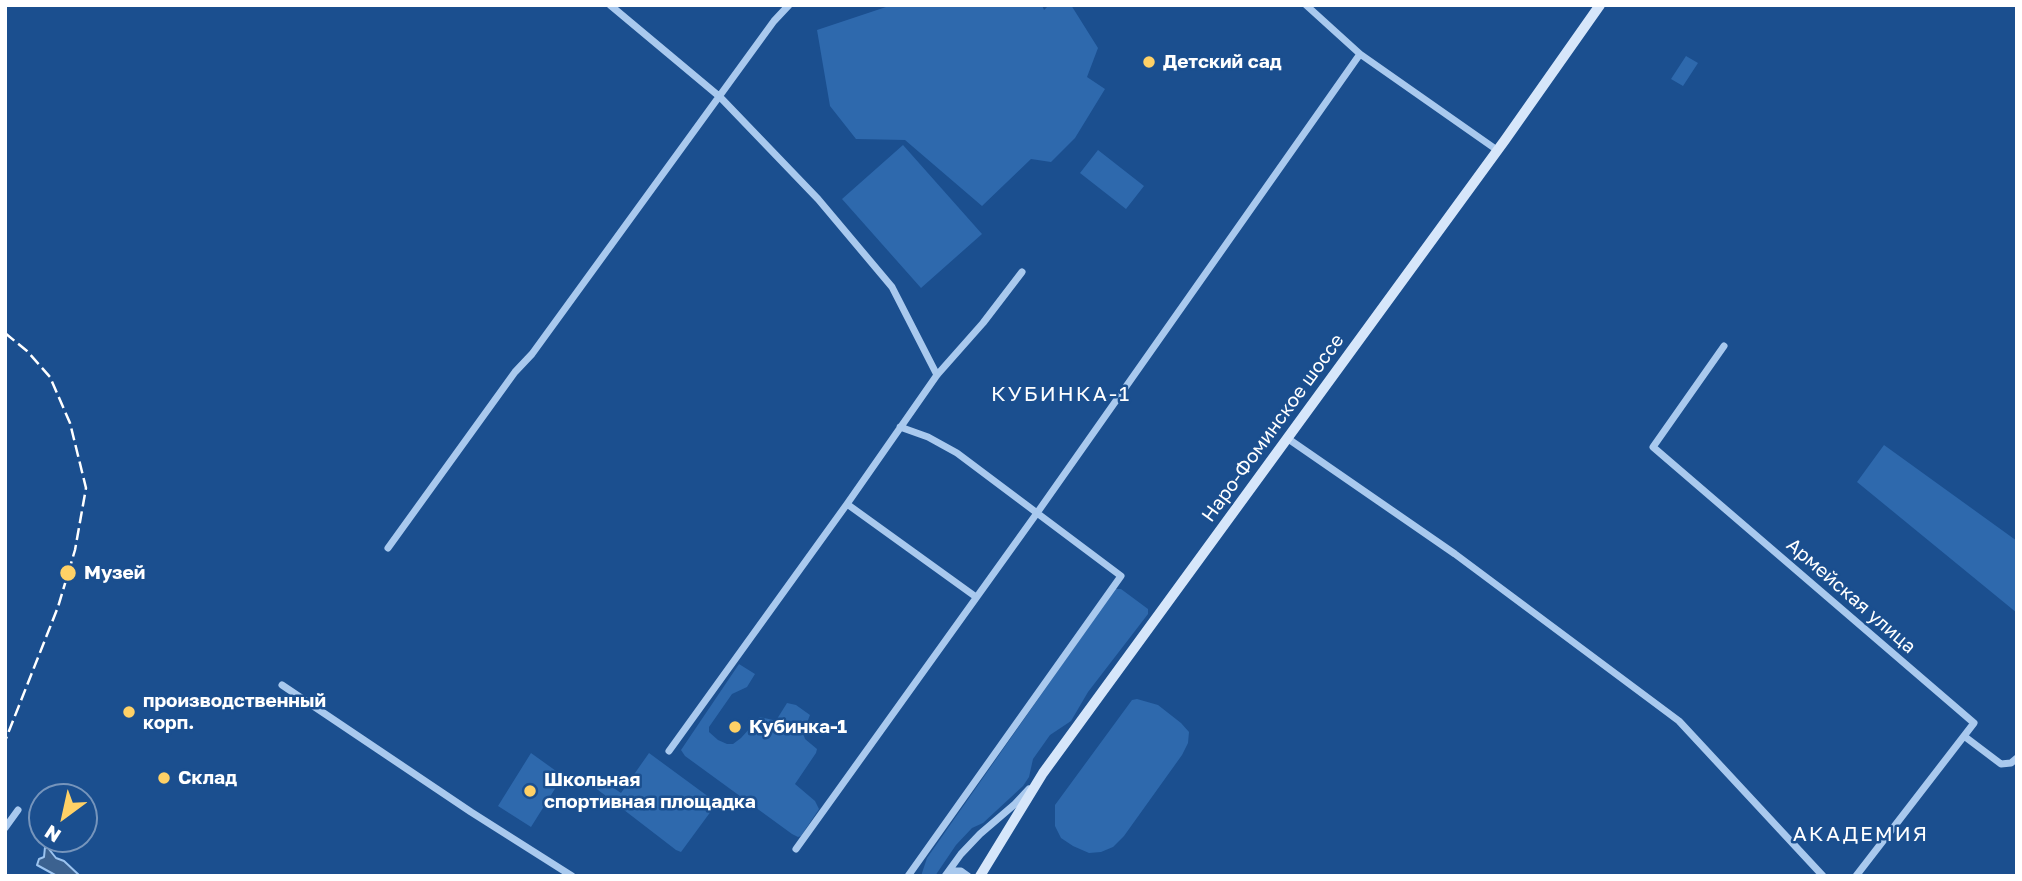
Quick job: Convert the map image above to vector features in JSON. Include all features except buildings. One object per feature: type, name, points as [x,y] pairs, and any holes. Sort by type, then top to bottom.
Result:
[{"type":"main road","name":"Наро-Фоминское шоссе","points":[[980,876],[1043,773],[1600,5]]},
{"type":"street","points":[[610,5],[720,97],[818,199],[892,287],[937,375]]},
{"type":"street","points":[[388,548],[774,21],[789,5]]},
{"type":"street","points":[[1306,5],[1360,54],[1497,150]]},
{"type":"street","points":[[796,849],[1037,513],[1360,54]]},
{"type":"street","points":[[669,751],[937,375],[983,323],[1022,272]]},
{"type":"street","name":"Армейская улица","points":[[1724,346],[1653,447],[1974,723],[1964,736]]},
{"type":"street","points":[[900,427],[928,437],[957,453],[1121,576],[908,876]]},
{"type":"street","points":[[1287,438],[1455,554],[1679,721],[1823,876]]},
{"type":"street","points":[[847,504],[976,597]]},
{"type":"street","points":[[282,685],[471,812],[572,876]]},
{"type":"street","points":[[1856,876],[1964,736],[2001,764],[2011,763],[2017,758]]},
{"type":"street","points":[[947,876],[961,854],[1015,804],[1043,773]]},
{"type":"street","points":[[5,828],[18,810]]},
{"type":"street","points":[[990,876],[993,853]]},
{"type":"street","points":[[947,876],[955,871],[961,871],[968,876]]},
{"type":"shaded area","points":[[892,5],[1042,5],[1044,10],[1049,5],[1071,5],[1098,48],[1087,77],[1105,89],[1075,138],[1051,162],[1031,159],[982,206],[905,140],[856,139],[830,106],[817,30]]},
{"type":"shaded area","points":[[1686,56],[1698,63],[1683,86],[1671,79]]},
{"type":"shaded area","points":[[903,145],[982,234],[921,288],[842,199]]},
{"type":"shaded area","points":[[1098,150],[1144,186],[1126,209],[1080,173]]},
{"type":"shaded area","points":[[1884,445],[2017,541],[2017,613],[1857,482]]},
{"type":"shaded area","points":[[1115,589],[1121,589],[1148,609],[1148,614],[1088,692],[1071,721],[1050,735],[1033,759],[1029,777],[1023,786],[983,823],[972,828],[956,845],[935,876],[921,876],[927,858]]},
{"type":"shaded area","points":[[739,664],[755,674],[747,687],[732,694],[709,727],[709,732],[718,740],[733,744],[760,717],[777,719],[787,703],[796,705],[810,715],[803,733],[805,739],[817,749],[795,784],[815,801],[819,809],[801,836],[792,834],[685,756],[681,750]]},
{"type":"shaded area","points":[[1132,700],[1158,705],[1181,723],[1189,732],[1188,743],[1124,836],[1113,847],[1089,853],[1061,838],[1055,826],[1055,805]]},
{"type":"shaded area","name":"Школьная спортивная площадка","points":[[531,753],[563,776],[531,827],[498,806]]},
{"type":"shaded area","points":[[649,753],[717,803],[681,852],[589,783],[588,779],[592,773],[621,793]]},
{"type":"shaded area","points":[[44,853],[52,853],[80,876],[57,876],[37,865],[39,859],[44,857]]},
{"type":"railway","points":[[5,333],[27,351],[50,377],[70,423],[86,488],[75,550],[58,607],[5,741]]},
{"type":"place","name":"Детский сад","points":[[1149,62]]},
{"type":"place","name":"Музей","points":[[68,573]]},
{"type":"place","name":"производственный корп.","points":[[129,712]]},
{"type":"place","name":"Кубинка-1","points":[[735,727]]},
{"type":"place","name":"Склад","points":[[164,778]]},
{"type":"place","name":"Школьная спортивная площадка","points":[[530,791]]},
{"type":"district","name":"КУБИНКА-1","points":[[1061,394]]},
{"type":"district","name":"АКАДЕМИЯ","points":[[1861,834]]}]
